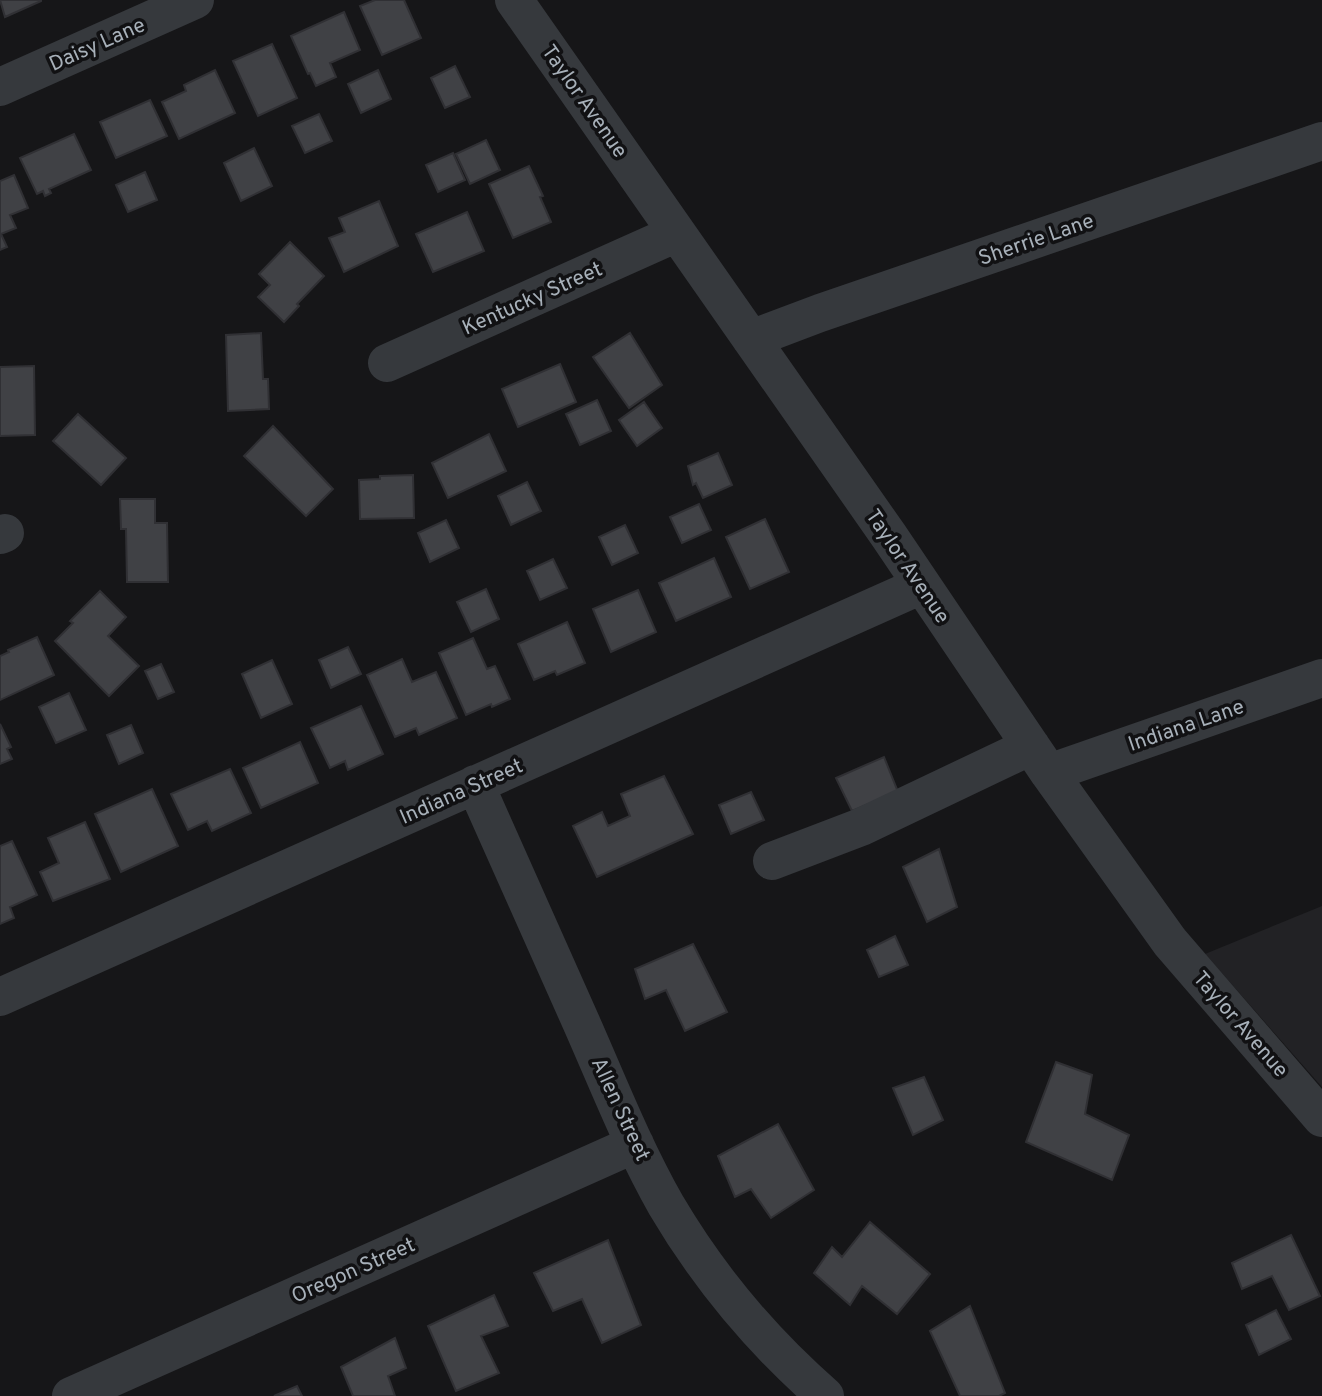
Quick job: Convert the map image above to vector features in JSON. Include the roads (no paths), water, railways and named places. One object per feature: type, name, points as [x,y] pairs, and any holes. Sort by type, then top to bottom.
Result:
[{"type":"street","name":"Daisy Lane","points":[[0,87],[195,0]]},
{"type":"street","name":"Taylor Avenue","points":[[514,0],[922,585],[1040,759],[1170,942],[1322,1118]]},
{"type":"street","name":"Sherrie Lane","points":[[751,340],[820,313],[1322,141]]},
{"type":"street","name":"Kentucky Street","points":[[387,363],[677,233]]},
{"type":"street","name":"Indiana Street","points":[[0,997],[922,585]]},
{"type":"street","name":"Indiana Lane","points":[[772,861],[1040,759],[1322,678]]},
{"type":"street","name":"Allen Street","points":[[475,785],[635,1144],[666,1204],[702,1261],[743,1314],[788,1364],[825,1396]]},
{"type":"street","name":"Oregon Street","points":[[71,1396],[635,1144]]}]
